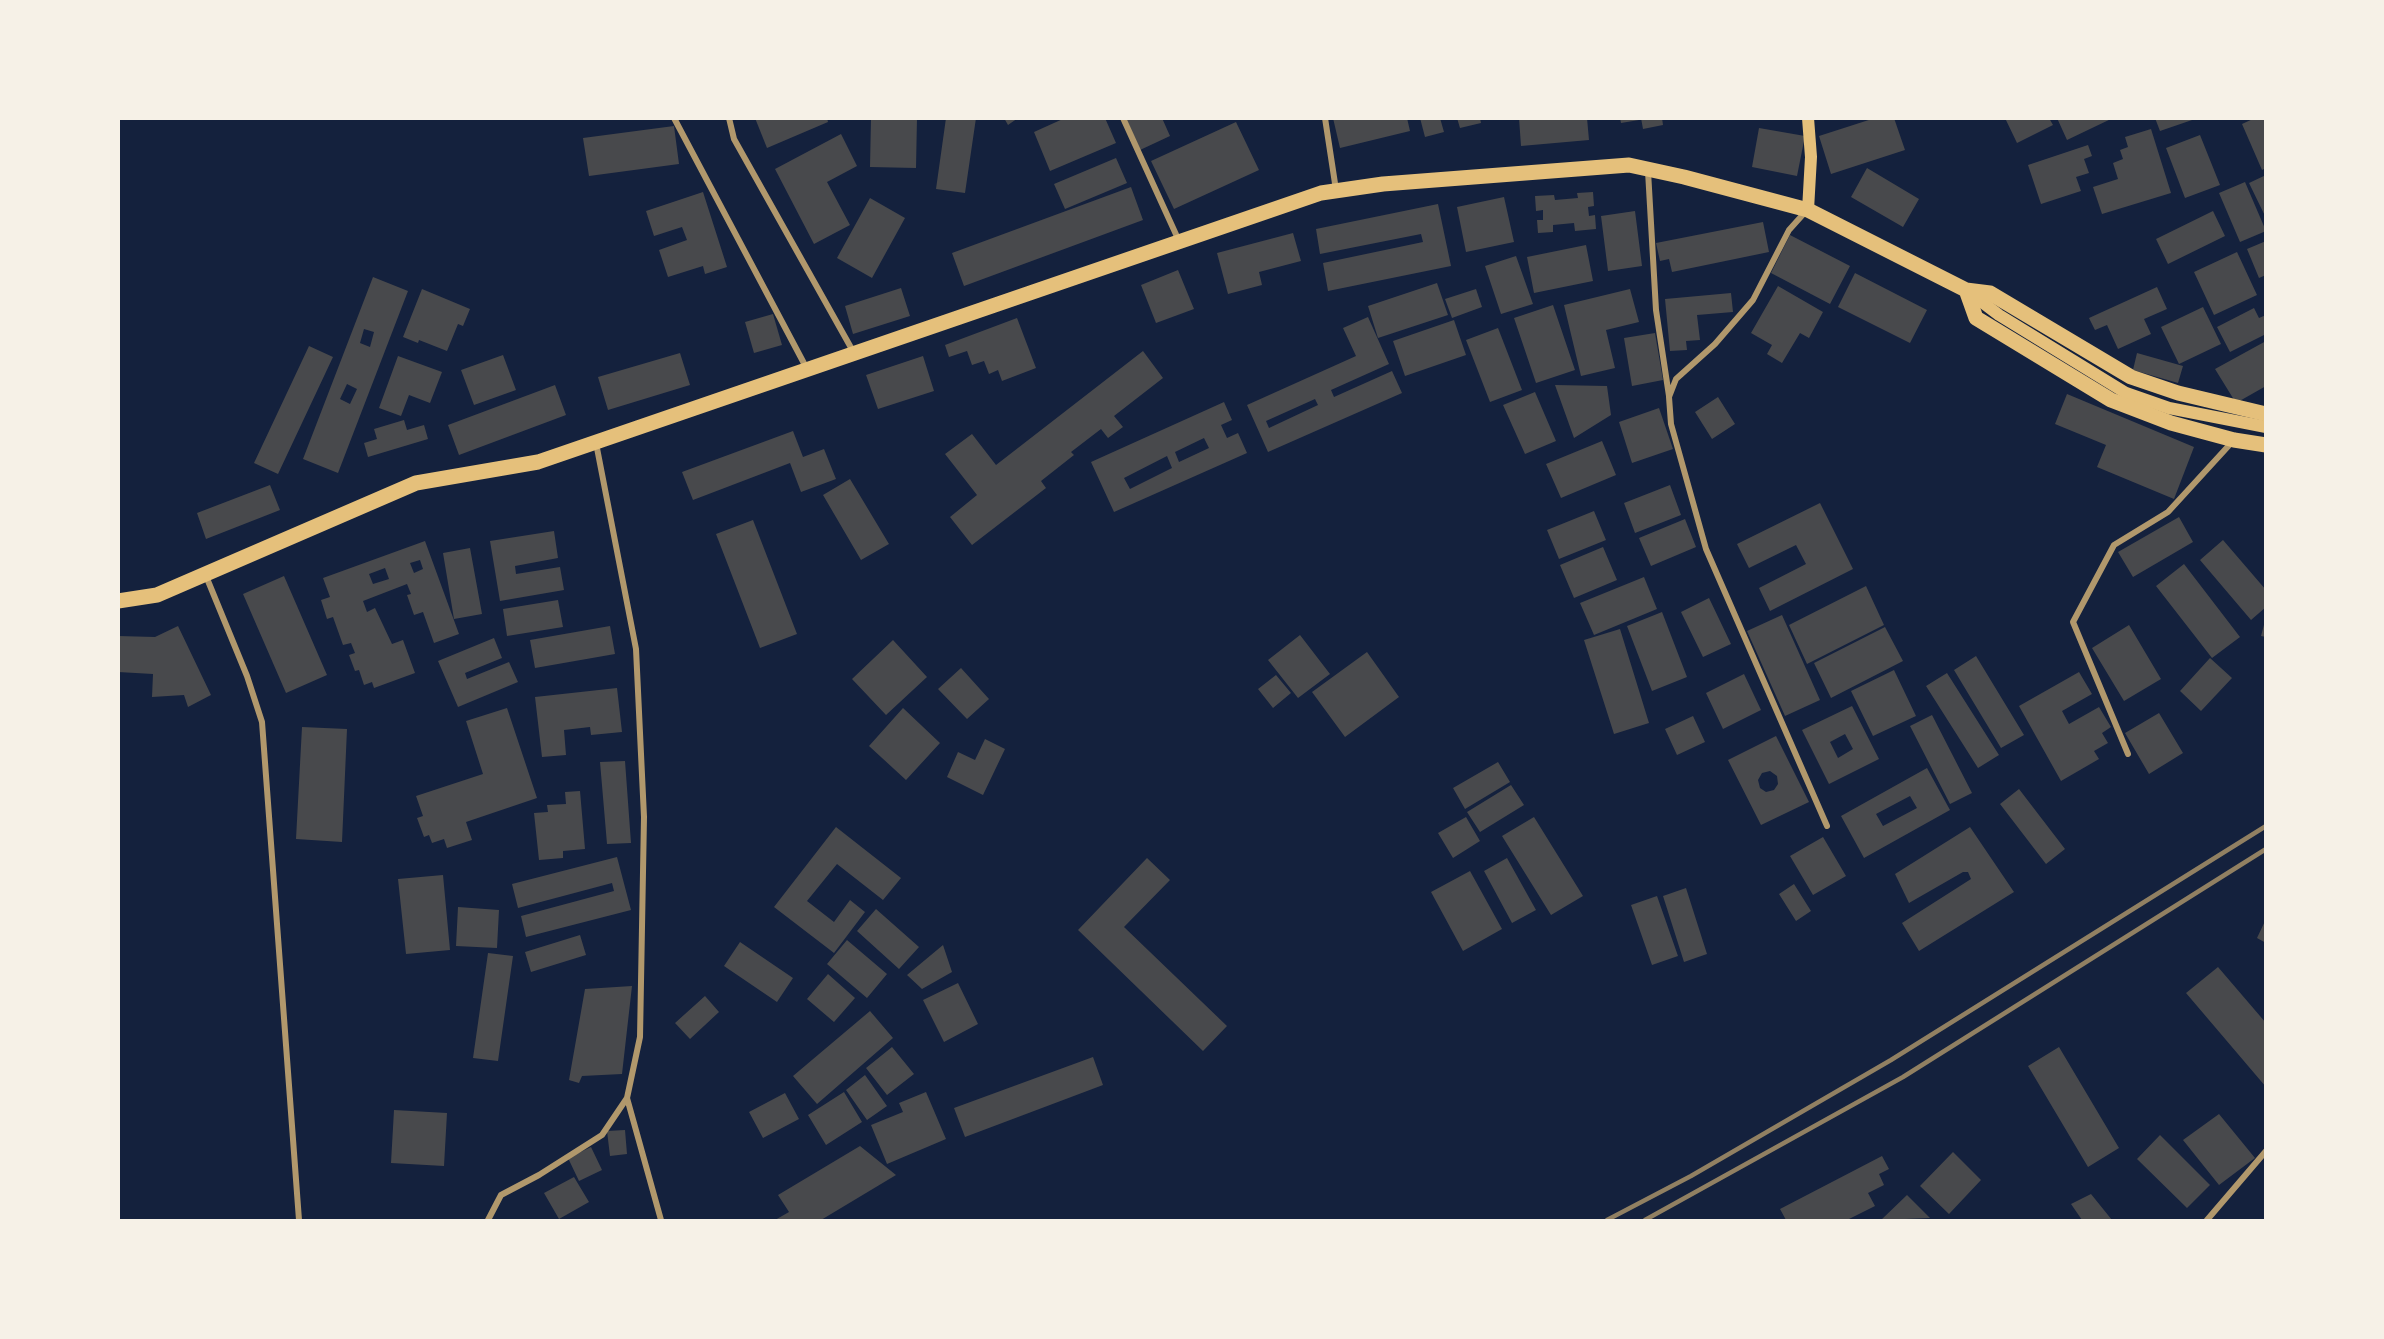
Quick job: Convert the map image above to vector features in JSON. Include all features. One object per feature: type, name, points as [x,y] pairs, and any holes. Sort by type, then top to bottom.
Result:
[{"type":"main road","points":[[1808,210],[1811,157],[1809,118]]},
{"type":"main road","points":[[118,601],[157,596],[204,573],[416,483],[538,462],[1321,193],[1383,184],[1629,165],[1808,210],[1966,290],[2000,315],[2126,393],[2169,408],[2265,427]]},
{"type":"main road","points":[[1966,290],[1990,293],[2131,377],[2178,393],[2265,414]]},
{"type":"main road","points":[[1966,290],[1976,318],[2111,400],[2170,423],[2234,440],[2265,445]]},
{"type":"street","points":[[674,118],[807,369]]},
{"type":"street","points":[[729,118],[734,138],[744,158],[854,354]]},
{"type":"street","points":[[1123,118],[1180,241]]},
{"type":"street","points":[[1325,118],[1336,191]]},
{"type":"street","points":[[1648,169],[1656,310],[1671,424],[1706,549],[1827,826]]},
{"type":"street","points":[[1669,397],[1676,379],[1715,344],[1753,300],[1789,230],[1808,210]]},
{"type":"street","points":[[2128,754],[2073,622],[2114,545],[2168,512],[2234,440]]},
{"type":"street","points":[[488,1221],[501,1195],[539,1175],[602,1135],[627,1098],[640,1037],[644,817],[636,649],[596,442]]},
{"type":"street","points":[[204,573],[247,676],[262,722],[299,1221]]},
{"type":"street","points":[[627,1098],[661,1221]]},
{"type":"street","points":[[2207,1221],[2265,1151]]},
{"type":"building","points":[[755,118],[827,118],[828,122],[767,148]]},
{"type":"building","points":[[871,118],[917,118],[916,168],[870,167]]},
{"type":"building","points":[[946,118],[976,118],[965,193],[936,189]]},
{"type":"building","points":[[1004,118],[1018,118],[1008,125]]},
{"type":"building","points":[[1065,118],[1105,118],[1116,143],[1050,171],[1034,132]]},
{"type":"building","points":[[1126,118],[1162,118],[1170,136],[1140,150]]},
{"type":"building","points":[[1333,118],[1407,118],[1410,131],[1340,148]]},
{"type":"building","points":[[1420,118],[1440,118],[1444,132],[1425,137]]},
{"type":"building","points":[[1457,118],[1480,118],[1481,123],[1460,128]]},
{"type":"building","points":[[1519,118],[1587,118],[1589,140],[1521,146]]},
{"type":"building","points":[[1620,118],[1639,118],[1639,120],[1621,123]]},
{"type":"building","points":[[1641,118],[1662,118],[1663,125],[1643,129]]},
{"type":"building","points":[[1875,118],[1894,118],[1905,150],[1831,174],[1819,136]]},
{"type":"building","points":[[2005,118],[2049,118],[2053,125],[2017,143]]},
{"type":"building","points":[[2057,118],[2113,118],[2067,140]]},
{"type":"building","points":[[2155,118],[2195,118],[2195,119],[2160,131]]},
{"type":"building","points":[[2255,118],[2266,118],[2266,168],[2262,170],[2242,124]]},
{"type":"building","points":[[1236,122],[1259,170],[1174,209],[1151,161]]},
{"type":"building","points":[[674,126],[679,164],[589,176],[583,138]]},
{"type":"building","points":[[1759,128],[1805,136],[1797,176],[1752,167]]},
{"type":"building","points":[[2151,129],[2171,193],[2102,214],[2093,187],[2118,179],[2113,163],[2123,159],[2120,150],[2128,147],[2125,137]]},
{"type":"building","points":[[841,134],[857,166],[827,182],[850,225],[814,244],[775,169]]},
{"type":"building","points":[[2200,135],[2220,185],[2185,198],[2166,148]]},
{"type":"building","points":[[2088,145],[2092,156],[2084,159],[2089,173],[2076,177],[2081,191],[2041,204],[2028,165]]},
{"type":"building","points":[[1116,158],[1127,183],[1065,209],[1054,184]]},
{"type":"building","points":[[1867,168],[1919,199],[1903,227],[1851,197]]},
{"type":"building","points":[[2266,175],[2266,218],[2249,183]]},
{"type":"building","points":[[2245,182],[2266,231],[2240,242],[2219,193]]},
{"type":"building","points":[[1131,187],[1143,220],[964,286],[952,253]]},
{"type":"building","points":[[703,192],[727,267],[705,274],[703,266],[668,277],[659,250],[687,240],[682,227],[654,236],[646,211]]},
{"type":"building","points":[[1593,192],[1594,206],[1588,207],[1589,216],[1595,215],[1596,229],[1575,231],[1574,223],[1553,225],[1553,232],[1538,233],[1537,220],[1543,220],[1543,210],[1536,211],[1535,196],[1554,195],[1555,200],[1578,198],[1577,193]]},
{"type":"building","points":[[1504,197],[1514,242],[1466,252],[1457,207]]},
{"type":"building","points":[[870,198],[905,218],[872,278],[837,258]]},
{"type":"building","points":[[1438,204],[1451,266],[1328,291],[1323,263],[1423,242],[1421,234],[1320,254],[1316,229]]},
{"type":"building","points":[[1635,211],[1642,266],[1608,271],[1601,216]]},
{"type":"building","points":[[2213,211],[2225,236],[2168,264],[2156,239]]},
{"type":"building","points":[[1763,222],[1769,252],[1672,272],[1669,259],[1660,261],[1656,243]]},
{"type":"building","points":[[1293,233],[1301,261],[1259,272],[1262,285],[1228,294],[1217,253]]},
{"type":"building","points":[[1790,235],[1850,266],[1830,304],[1771,273]]},
{"type":"building","points":[[2266,241],[2266,275],[2259,278],[2247,249]]},
{"type":"building","points":[[1586,245],[1593,281],[1534,293],[1527,257]]},
{"type":"building","points":[[2237,252],[2257,295],[2214,315],[2194,272]]},
{"type":"building","points":[[1516,256],[1533,304],[1501,314],[1485,266]]},
{"type":"building","points":[[1178,270],[1194,309],[1156,323],[1141,285]]},
{"type":"building","points":[[1855,273],[1927,310],[1910,343],[1838,307]]},
{"type":"building","points":[[373,277],[408,291],[338,473],[303,459]],"holes":[[[364,329],[374,332],[370,347],[360,343]],[[347,384],[357,389],[350,404],[340,399]]]},
{"type":"building","points":[[1437,283],[1448,315],[1378,338],[1368,306]]},
{"type":"building","points":[[1778,286],[1823,312],[1809,338],[1800,333],[1782,363],[1767,354],[1772,345],[1751,333]]},
{"type":"building","points":[[2157,287],[2167,309],[2144,319],[2151,334],[2118,349],[2107,325],[2095,330],[2089,318]]},
{"type":"building","points":[[901,288],[910,316],[853,334],[845,306]]},
{"type":"building","points":[[422,289],[470,309],[463,326],[458,324],[447,351],[419,340],[418,343],[403,337]]},
{"type":"building","points":[[1476,289],[1482,307],[1452,318],[1445,299]]},
{"type":"building","points":[[1630,289],[1639,322],[1606,330],[1615,368],[1581,376],[1564,305]]},
{"type":"building","points":[[1731,293],[1733,312],[1697,315],[1700,340],[1686,341],[1687,350],[1670,351],[1665,299]]},
{"type":"building","points":[[1553,305],[1575,370],[1536,383],[1514,318]]},
{"type":"building","points":[[2203,307],[2221,344],[2179,364],[2161,327]]},
{"type":"building","points":[[2254,308],[2259,318],[2266,315],[2266,334],[2230,352],[2217,327]]},
{"type":"building","points":[[773,314],[782,345],[754,353],[745,322]]},
{"type":"building","points":[[1368,317],[1389,364],[1331,390],[1334,397],[1392,371],[1402,393],[1268,452],[1247,405],[1356,356],[1343,328]],"holes":[[[1315,399],[1318,405],[1269,428],[1266,421]]]},
{"type":"building","points":[[1017,318],[1036,368],[1002,381],[998,370],[989,374],[984,361],[972,365],[967,351],[949,357],[945,345]]},
{"type":"building","points":[[1454,320],[1466,355],[1405,376],[1393,341]]},
{"type":"building","points":[[1498,328],[1522,390],[1490,402],[1466,340]]},
{"type":"building","points":[[1655,333],[1663,380],[1632,386],[1624,338]]},
{"type":"building","points":[[2266,341],[2266,386],[2236,403],[2215,369]]},
{"type":"building","points":[[309,346],[333,357],[278,474],[254,463]]},
{"type":"building","points":[[1143,351],[1163,378],[1114,416],[1123,427],[1108,438],[1101,429],[1071,452],[1074,455],[1041,481],[1046,488],[972,545],[950,517],[977,495],[945,454],[972,434],[996,465]]},
{"type":"building","points":[[680,353],[690,385],[608,410],[598,377]]},
{"type":"building","points":[[2137,353],[2183,366],[2178,383],[2133,370]]},
{"type":"building","points":[[503,355],[516,390],[474,405],[461,370]]},
{"type":"building","points":[[398,356],[442,372],[430,403],[409,395],[401,416],[379,408]]},
{"type":"building","points":[[923,356],[934,391],[878,409],[866,375]]},
{"type":"building","points":[[555,385],[566,415],[459,455],[448,425]]},
{"type":"building","points":[[1555,385],[1607,386],[1611,415],[1574,438]]},
{"type":"building","points":[[1535,392],[1556,441],[1525,454],[1503,405]]},
{"type":"building","points":[[2067,394],[2194,447],[2174,499],[2097,467],[2106,445],[2055,424]]},
{"type":"building","points":[[1718,397],[1735,424],[1712,439],[1695,412]]},
{"type":"building","points":[[1224,402],[1232,420],[1221,425],[1227,438],[1238,433],[1247,453],[1114,512],[1091,462]],"holes":[[[1204,438],[1209,448],[1179,462],[1175,452]],[[1167,456],[1172,468],[1130,489],[1124,478]]]},
{"type":"building","points":[[1659,408],[1673,449],[1632,463],[1619,422]]},
{"type":"building","points":[[404,420],[407,430],[424,425],[428,439],[368,457],[364,443],[377,439],[374,429]]},
{"type":"building","points":[[793,431],[803,457],[824,449],[836,479],[801,492],[790,463],[693,500],[682,472]]},
{"type":"building","points":[[1602,441],[1616,475],[1561,498],[1546,464]]},
{"type":"building","points":[[850,479],[889,544],[861,560],[823,495]]},
{"type":"building","points":[[270,485],[280,510],[206,539],[197,513]]},
{"type":"building","points":[[1670,485],[1681,515],[1635,533],[1624,503]]},
{"type":"building","points":[[1820,503],[1853,569],[1770,611],[1759,588],[1806,564],[1796,545],[1749,568],[1737,544]]},
{"type":"building","points":[[1594,511],[1606,540],[1559,559],[1547,530]]},
{"type":"building","points":[[2179,517],[2193,542],[2133,577],[2118,552]]},
{"type":"building","points":[[1685,519],[1696,547],[1651,566],[1639,538]]},
{"type":"building","points":[[753,520],[797,634],[760,648],[716,534]]},
{"type":"building","points":[[554,531],[558,558],[515,566],[516,574],[560,567],[564,590],[500,601],[490,541]]},
{"type":"building","points":[[2223,540],[2266,590],[2266,607],[2251,620],[2200,560]]},
{"type":"building","points":[[425,541],[459,634],[434,643],[423,612],[414,615],[407,595],[411,594],[407,584],[363,601],[367,612],[375,608],[392,644],[403,640],[415,673],[374,688],[372,682],[364,685],[359,670],[355,671],[349,655],[355,653],[351,643],[343,645],[333,617],[327,619],[321,600],[330,597],[323,578]],"holes":[[[420,560],[423,569],[414,573],[410,563]],[[385,568],[389,579],[373,584],[369,574]]]},
{"type":"building","points":[[1603,547],[1617,580],[1574,598],[1560,565]]},
{"type":"building","points":[[470,548],[482,614],[454,619],[443,553]]},
{"type":"building","points":[[2184,564],[2240,637],[2212,658],[2156,586]]},
{"type":"building","points":[[284,576],[327,675],[286,693],[243,594]]},
{"type":"building","points":[[1644,577],[1657,609],[1594,635],[1580,603]]},
{"type":"building","points":[[1866,586],[1884,625],[1807,664],[1789,625]]},
{"type":"building","points":[[1709,598],[1731,644],[1703,657],[1681,612]]},
{"type":"building","points":[[558,600],[563,627],[507,636],[503,609]]},
{"type":"building","points":[[1662,612],[1687,677],[1652,691],[1627,626]]},
{"type":"building","points":[[1782,615],[1820,700],[1785,716],[1747,631]]},
{"type":"building","points":[[2266,621],[2266,637],[2261,636]]},
{"type":"building","points":[[2129,625],[2161,679],[2124,701],[2092,648]]},
{"type":"building","points":[[178,626],[211,695],[188,707],[184,695],[152,697],[153,674],[118,672],[118,636],[155,637]]},
{"type":"building","points":[[610,626],[615,654],[535,668],[530,640]]},
{"type":"building","points":[[1885,627],[1903,661],[1831,698],[1814,663]]},
{"type":"building","points":[[1620,629],[1649,723],[1614,734],[1584,640]]},
{"type":"building","points":[[1300,635],[1330,674],[1298,698],[1268,660]]},
{"type":"building","points":[[494,638],[502,658],[465,673],[467,679],[509,662],[518,682],[458,707],[438,661]]},
{"type":"building","points":[[893,640],[927,677],[886,715],[852,679]]},
{"type":"building","points":[[1367,652],[1399,697],[1345,737],[1312,692]]},
{"type":"building","points":[[1976,656],[2024,735],[2001,748],[1954,670]]},
{"type":"building","points":[[2210,658],[2232,678],[2201,711],[2180,691]]},
{"type":"building","points":[[961,668],[989,699],[967,719],[938,689]]},
{"type":"building","points":[[1894,670],[1916,716],[1873,736],[1851,691]]},
{"type":"building","points":[[2079,672],[2092,694],[2062,711],[2069,724],[2099,707],[2111,727],[2102,733],[2108,743],[2094,751],[2099,759],[2061,781],[2019,706]]},
{"type":"building","points":[[1947,673],[1999,755],[1978,768],[1926,686]]},
{"type":"building","points":[[1744,674],[1761,710],[1723,729],[1706,693]]},
{"type":"building","points":[[1276,675],[1291,693],[1273,708],[1258,689]]},
{"type":"building","points":[[617,688],[622,732],[591,735],[590,727],[564,730],[566,755],[542,757],[535,697]]},
{"type":"building","points":[[1852,706],[1879,759],[1829,784],[1802,730]],"holes":[[[1845,734],[1853,749],[1838,758],[1830,742]]]},
{"type":"building","points":[[507,708],[537,798],[466,822],[472,840],[447,848],[444,839],[432,843],[429,835],[424,837],[417,818],[423,816],[416,796],[483,774],[466,721]]},
{"type":"building","points":[[903,708],[940,743],[906,780],[869,746]]},
{"type":"building","points":[[2159,713],[2183,753],[2149,774],[2125,733]]},
{"type":"building","points":[[1932,715],[1972,793],[1950,804],[1910,726]]},
{"type":"building","points":[[1693,716],[1705,742],[1677,755],[1665,729]]},
{"type":"building","points":[[302,727],[347,729],[342,842],[296,839]]},
{"type":"building","points":[[1776,736],[1809,802],[1761,825],[1728,760]],"holes":[[[1770,771],[1777,776],[1778,784],[1774,790],[1766,792],[1760,788],[1758,780],[1762,773]]]},
{"type":"building","points":[[985,739],[1005,749],[983,795],[947,777],[958,752],[975,760]]},
{"type":"building","points":[[625,761],[631,843],[607,844],[600,762]]},
{"type":"building","points":[[1498,762],[1510,782],[1465,809],[1453,788]]},
{"type":"building","points":[[1927,768],[1950,810],[1864,858],[1841,816]],"holes":[[[1910,796],[1917,808],[1883,826],[1876,814]]]},
{"type":"building","points":[[1511,785],[1524,805],[1480,832],[1467,812]]},
{"type":"building","points":[[2019,789],[2065,849],[2046,864],[2000,804]]},
{"type":"building","points":[[580,791],[585,849],[563,851],[563,858],[539,860],[534,813],[548,812],[547,805],[566,804],[565,792]]},
{"type":"building","points":[[1466,817],[1480,841],[1453,858],[1438,833]]},
{"type":"building","points":[[1534,817],[1583,896],[1551,915],[1502,836]]},
{"type":"building","points":[[836,827],[901,878],[883,900],[837,864],[807,901],[834,922],[850,900],[865,912],[834,953],[774,907]]},
{"type":"building","points":[[1970,827],[2014,892],[1919,951],[1902,923],[1971,879],[1968,872],[1963,872],[1909,903],[1895,874]]},
{"type":"building","points":[[1823,837],[1846,876],[1813,895],[1790,856]]},
{"type":"building","points":[[617,857],[631,910],[526,937],[521,916],[614,891],[612,883],[518,908],[512,884]]},
{"type":"building","points":[[1147,858],[1170,880],[1124,927],[1227,1026],[1203,1051],[1078,930]]},
{"type":"building","points":[[1507,858],[1536,910],[1512,923],[1484,871]]},
{"type":"building","points":[[1470,871],[1502,929],[1463,951],[1431,892]]},
{"type":"building","points":[[443,875],[450,950],[406,954],[398,879]]},
{"type":"building","points":[[1794,884],[1811,911],[1796,921],[1779,894]]},
{"type":"building","points":[[1686,888],[1707,954],[1684,962],[1663,896]]},
{"type":"building","points":[[1657,896],[1678,956],[1652,965],[1631,905]]},
{"type":"building","points":[[458,907],[499,910],[497,948],[456,946]]},
{"type":"building","points":[[876,909],[919,947],[899,969],[857,931]]},
{"type":"building","points":[[2266,919],[2266,943],[2257,938]]},
{"type":"building","points":[[580,935],[586,955],[531,972],[525,952]]},
{"type":"building","points":[[847,940],[887,974],[867,998],[827,964]]},
{"type":"building","points":[[740,942],[793,978],[777,1002],[724,966]]},
{"type":"building","points":[[943,945],[952,972],[922,989],[907,975]]},
{"type":"building","points":[[488,953],[513,956],[498,1061],[473,1058]]},
{"type":"building","points":[[2218,967],[2266,1023],[2266,1087],[2186,993]]},
{"type":"building","points":[[828,974],[855,998],[834,1022],[807,999]]},
{"type":"building","points":[[958,983],[978,1024],[944,1042],[923,1000]]},
{"type":"building","points":[[632,986],[622,1074],[582,1076],[579,1083],[569,1080],[585,989]]},
{"type":"building","points":[[705,996],[719,1012],[690,1039],[675,1023]]},
{"type":"building","points":[[870,1011],[893,1038],[817,1104],[793,1076]]},
{"type":"building","points":[[892,1047],[914,1074],[887,1095],[866,1068]]},
{"type":"building","points":[[2059,1047],[2119,1148],[2088,1167],[2028,1066]]},
{"type":"building","points":[[1093,1057],[1103,1085],[965,1137],[954,1108]]},
{"type":"building","points":[[865,1075],[887,1106],[867,1120],[846,1090]]},
{"type":"building","points":[[844,1092],[862,1122],[826,1145],[808,1115]]},
{"type":"building","points":[[926,1092],[946,1139],[887,1164],[871,1125],[903,1112],[899,1103]]},
{"type":"building","points":[[785,1093],[799,1119],[763,1138],[749,1112]]},
{"type":"building","points":[[394,1110],[447,1113],[444,1166],[391,1163]]},
{"type":"building","points":[[2219,1114],[2255,1158],[2219,1185],[2183,1140]]},
{"type":"building","points":[[625,1130],[627,1154],[610,1156],[607,1131]]},
{"type":"building","points":[[2160,1135],[2210,1185],[2187,1208],[2137,1159]]},
{"type":"building","points":[[860,1146],[896,1175],[821,1220],[775,1220],[789,1212],[778,1195]]},
{"type":"building","points":[[591,1147],[602,1170],[579,1181],[568,1158]]},
{"type":"building","points":[[1953,1152],[1981,1180],[1949,1214],[1920,1186]]},
{"type":"building","points":[[1882,1156],[1889,1169],[1879,1174],[1884,1185],[1868,1193],[1875,1206],[1847,1220],[1786,1220],[1780,1209]]},
{"type":"building","points":[[574,1177],[589,1202],[559,1219],[544,1193]]},
{"type":"building","points":[[2091,1194],[2112,1220],[2082,1220],[2071,1204]]},
{"type":"building","points":[[1907,1195],[1930,1218],[1881,1220]]},
{"type":"railway","points":[[1607,1220],[1691,1176],[1891,1060],[2266,826]]},
{"type":"railway","points":[[1645,1220],[1903,1077],[2266,849]]}]
